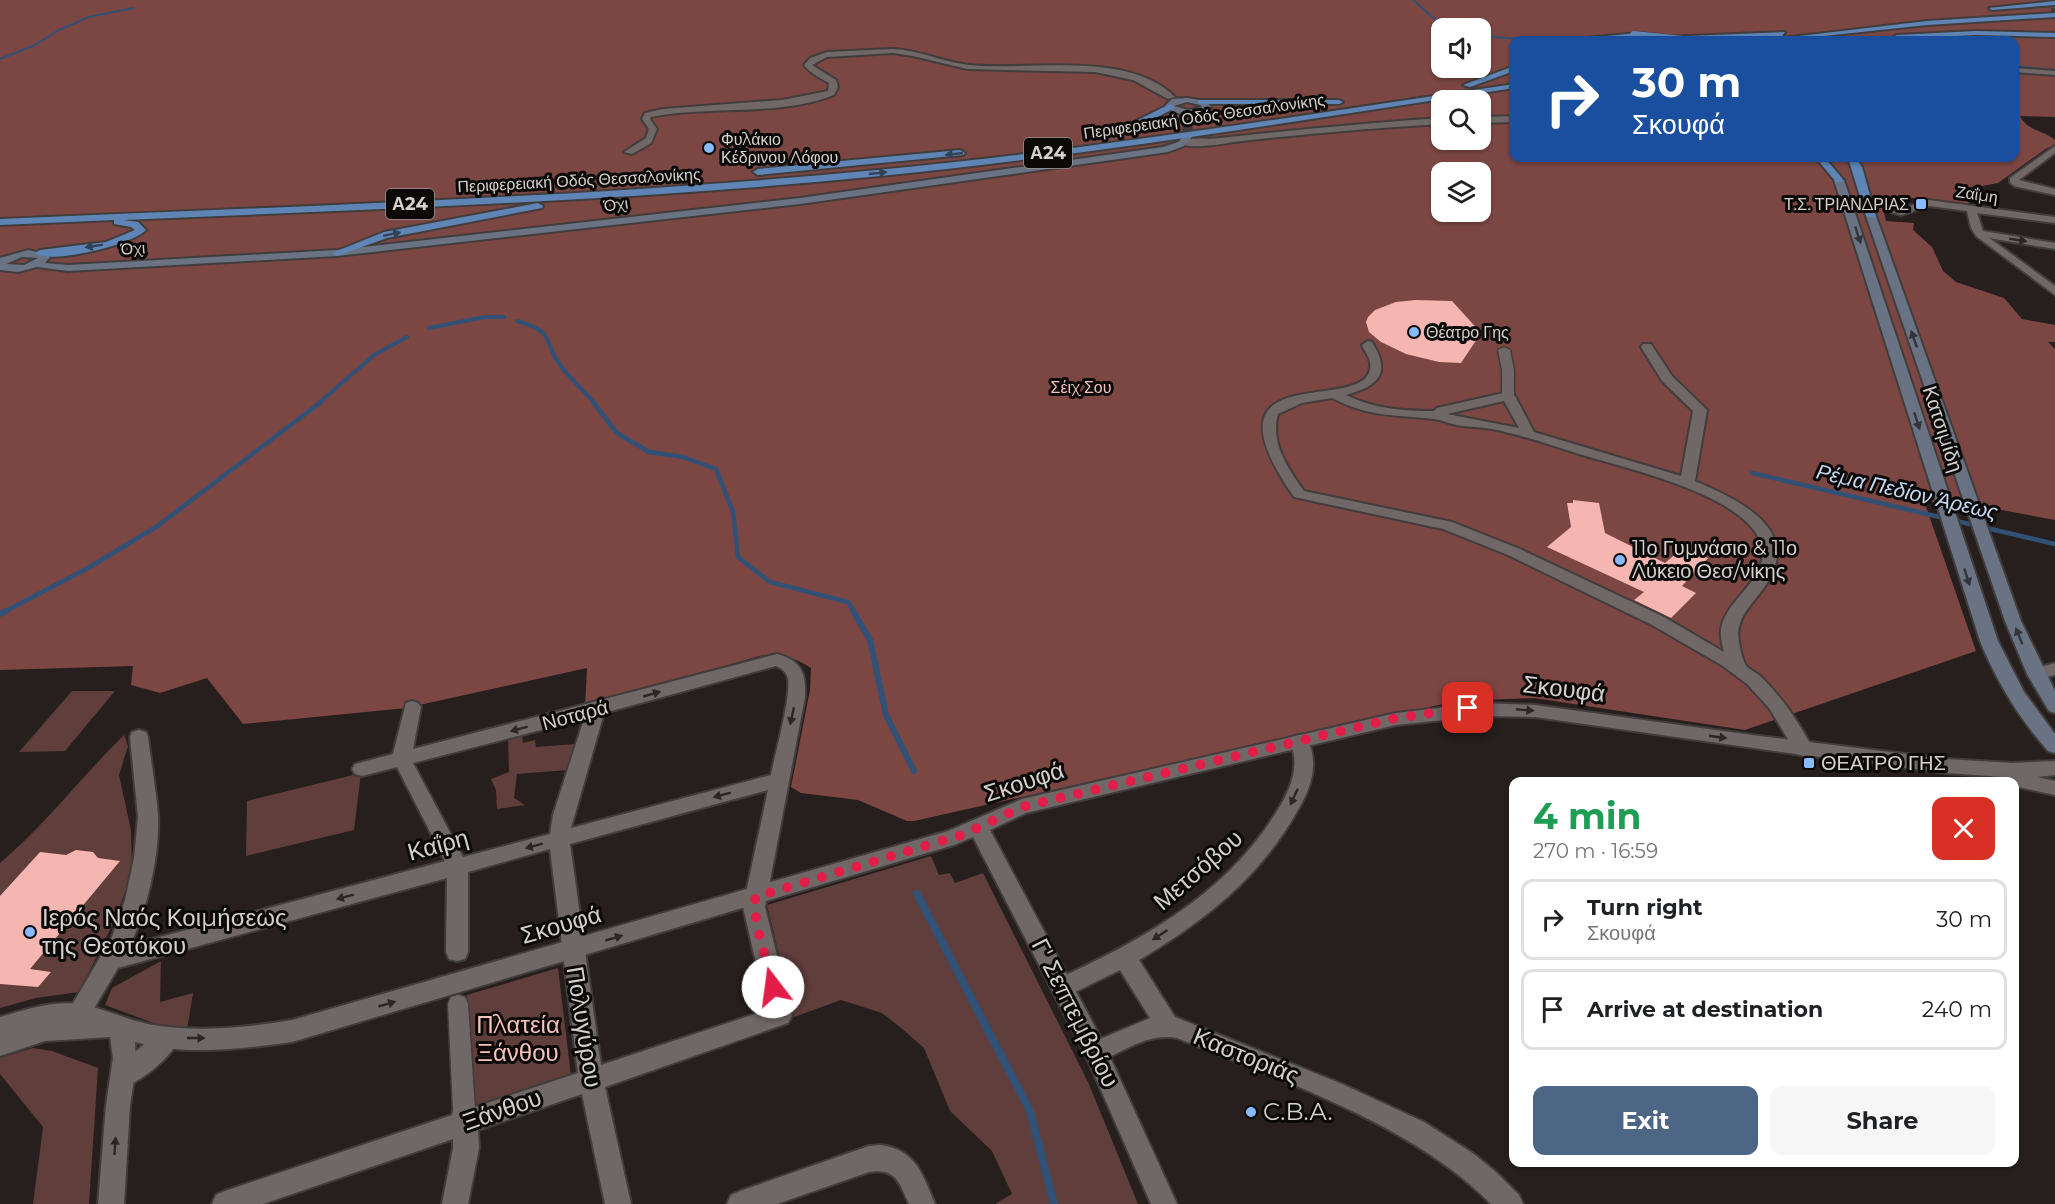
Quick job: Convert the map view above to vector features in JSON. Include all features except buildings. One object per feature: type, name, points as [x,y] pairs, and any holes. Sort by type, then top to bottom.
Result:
[{"type":"highway","points":[[1981,9],[2055,3]]},
{"type":"highway","points":[[1895,26],[1908,20],[1955,12]]},
{"type":"highway","points":[[1826,36],[1895,26],[2055,15]]},
{"type":"highway","points":[[1834,36],[2055,20]]},
{"type":"highway","points":[[1894,36],[1960,26]]},
{"type":"highway","points":[[1909,36],[1976,33],[2055,35]]},
{"type":"highway","points":[[1625,36],[1644,36]]},
{"type":"highway","points":[[1725,36],[1767,36]]},
{"type":"highway","points":[[1467,85],[1509,70]]},
{"type":"highway","name":"Περιφερειακή Οδός Θεσσαλονίκης","points":[[1270,112],[1509,79]]},
{"type":"highway","name":"Περιφερειακή Οδός Θεσσαλονίκης","points":[[0,222],[409,204],[718,187],[819,179],[1048,153],[1509,87]]},
{"type":"highway","points":[[1491,97],[1509,95]]},
{"type":"highway","points":[[1201,102],[1339,102]]},
{"type":"highway","points":[[1276,121],[1322,119],[1431,105]]},
{"type":"highway","name":"Περιφερειακή Οδός Θεσσαλονίκης","points":[[1095,136],[1179,111],[1202,121]]},
{"type":"highway","name":"Περιφερειακή Οδός Θεσσαλονίκης","points":[[1085,137],[1155,128]]},
{"type":"highway","name":"Α24","points":[[998,149],[1030,145]]},
{"type":"highway","points":[[750,173],[966,153]]},
{"type":"highway","points":[[1823,162],[1839,180]]},
{"type":"highway","points":[[1831,162],[1839,180]]},
{"type":"highway","points":[[1847,162],[1858,178]]},
{"type":"highway","points":[[1854,162],[1871,216]]},
{"type":"highway","name":"Περιφερειακή Οδός Θεσσαλονίκης","points":[[0,213],[426,195],[718,176]]},
{"type":"highway","points":[[337,253],[384,235],[527,208],[601,199],[776,186],[819,179]]},
{"type":"highway","points":[[41,260],[110,244],[129,238],[141,230],[134,224],[119,222],[51,219]]},
{"type":"main road","points":[[1187,100],[1201,102],[1207,107],[1197,112],[1179,111],[1187,100]]},
{"type":"main road","name":"Όχι","points":[[0,265],[8,269],[21,268],[41,260],[68,268],[337,253],[800,201],[1154,151],[1175,147],[1186,140]]},
{"type":"main road","name":"Κατσιμίδη","points":[[1839,180],[1946,513],[1997,661],[2034,722],[2055,746]]},
{"type":"main road","name":"Κατσιμίδη","points":[[1871,216],[2013,621],[2036,674],[2055,707]]},
{"type":"main road","points":[[0,259],[13,256],[41,260]]},
{"type":"main road","points":[[0,265],[13,256]]},
{"type":"street","points":[[629,152],[648,142],[652,135],[653,129],[646,119],[648,115],[782,103],[831,93],[834,87],[833,82],[812,70],[808,65],[811,60],[831,54],[863,55],[895,50],[966,67],[1088,69],[1114,72],[1144,79],[1179,111]]},
{"type":"street","points":[[2019,70],[2055,74]]},
{"type":"street","points":[[1322,119],[1338,127]]},
{"type":"street","points":[[1491,120],[1509,119]]},
{"type":"street","points":[[1186,140],[1213,142],[1338,127],[1431,122]]},
{"type":"street","points":[[2055,149],[2013,179],[2015,183],[2055,192]]},
{"type":"street","name":"Ζαΐμη","points":[[1896,212],[1906,212],[1925,203],[2055,220]]},
{"type":"street","points":[[1971,208],[1975,226],[1980,234],[2055,292]]},
{"type":"street","points":[[1980,234],[2055,246]]},
{"type":"street","points":[[2026,270],[2055,274]]},
{"type":"street","points":[[1368,345],[1376,358],[1377,368],[1362,385],[1336,395],[1285,404],[1272,412],[1269,418],[1269,441],[1299,494],[1447,525],[1482,538],[1658,621],[1737,667],[1767,693],[1804,749]]},
{"type":"street","points":[[1647,347],[1667,378],[1700,410],[1687,483]]},
{"type":"street","points":[[1504,350],[1508,370],[1508,396],[1515,412],[1528,431],[1528,435]]},
{"type":"street","points":[[1336,395],[1349,403],[1384,412],[1437,415],[1528,435],[1687,483],[1744,512],[1760,526],[1768,540],[1770,555],[1767,568],[1757,588],[1734,617],[1730,627],[1737,667]]},
{"type":"street","points":[[1437,415],[1440,412],[1508,396]]},
{"type":"street","name":"Νοταρά","points":[[362,769],[596,709],[774,660],[786,663],[795,673],[797,690],[778,780]]},
{"type":"street","points":[[2036,674],[2055,669]]},
{"type":"street","points":[[412,707],[402,759],[458,866],[457,952]]},
{"type":"street","name":"Σκουφά","points":[[118,1028],[168,1038],[240,1038],[292,1031],[954,837],[1022,807],[1414,715],[1448,710],[1492,708],[1535,711],[1804,749],[1967,768],[2029,772],[2055,768]]},
{"type":"street","name":"Πολυγύρου","points":[[596,709],[563,815],[559,839],[591,1080],[618,1204]]},
{"type":"street","points":[[78,1015],[126,933],[134,912],[144,858],[147,817],[139,737]]},
{"type":"street","name":"Μετσόβου","points":[[1063,987],[1125,958],[1175,926],[1222,890],[1255,858],[1269,842],[1287,811],[1304,772],[1305,757],[1299,742]]},
{"type":"street","name":"Σκουφά","points":[[1967,768],[2007,777]]},
{"type":"street","points":[[755,897],[778,780]]},
{"type":"street","name":"Καΐρη","points":[[111,960],[778,780]]},
{"type":"street","name":"Σκουφά","points":[[2019,780],[2055,788]]},
{"type":"street","name":"Γ' Σεπτεμβρίου","points":[[978,826],[1096,1052],[1164,1204]]},
{"type":"street","name":"Ξάνθου","points":[[225,1204],[465,1116],[591,1080],[780,1016],[756,922],[755,897]]},
{"type":"street","points":[[1125,958],[1168,1026]]},
{"type":"street","points":[[455,1204],[466,1148],[458,1004]]},
{"type":"street","points":[[0,1027],[44,1017],[78,1015],[94,1018],[118,1028],[125,1047],[124,1076],[118,1103],[111,1204]]},
{"type":"street","name":"Καστοριάς","points":[[1096,1052],[1151,1028],[1168,1026],[1335,1092],[1421,1133],[1461,1160],[1510,1204]]},
{"type":"street","points":[[0,1046],[24,1035],[52,1029],[118,1028]]},
{"type":"street","points":[[124,1076],[144,1062],[168,1038]]},
{"type":"street","points":[[741,1204],[869,1159],[887,1156],[898,1161],[908,1175],[922,1204]]},
{"type":"green space","name":"Σέιχ Σου","points":[[0,0],[2055,0],[2055,117],[2020,116],[2031,128],[2055,140],[2055,146],[2047,148],[1998,183],[1977,187],[1970,192],[1973,194],[1967,206],[1913,198],[1887,198],[1882,204],[1886,221],[1914,223],[1913,230],[1932,247],[1943,271],[1956,282],[2004,298],[2022,319],[2055,325],[2055,342],[2048,342],[2055,349],[2055,520],[1991,508],[1924,501],[1976,651],[1745,730],[1534,698],[1458,701],[914,821],[907,821],[858,800],[801,793],[791,787],[810,690],[811,668],[792,658],[780,655],[759,656],[585,707],[587,668],[406,708],[243,724],[207,678],[160,693],[131,685],[133,666],[0,670]]},
{"type":"green space","points":[[72,691],[115,691],[65,751],[19,752]]},
{"type":"green space","points":[[522,734],[523,743],[535,740],[536,747],[575,744],[567,770],[517,774],[514,798],[525,805],[497,809],[496,790],[491,779],[509,772],[508,738]]},
{"type":"green space","points":[[124,735],[128,746],[119,775],[131,830],[132,867],[115,920],[79,992],[36,998],[0,1008],[0,863],[32,833]]},
{"type":"green space","points":[[361,773],[354,830],[246,856],[247,801]]},
{"type":"green space","points":[[931,856],[939,875],[950,873],[955,883],[983,873],[1088,1082],[1138,1204],[995,1204],[1012,1194],[992,1151],[950,1111],[924,1048],[882,1013],[841,1000],[794,1017],[767,905]]},
{"type":"green space","points":[[161,961],[160,1002],[193,993],[187,1030],[167,1028],[105,1005],[112,988]]},
{"type":"green space","name":"Πλατεία Ξάνθου","points":[[558,968],[571,1076],[473,1107],[467,995]]},
{"type":"green space","points":[[33,1048],[52,1051],[98,1068],[89,1204],[33,1204],[43,1127],[0,1074],[0,1058]]},
{"type":"waterway","points":[[1413,0],[1434,18]]},
{"type":"waterway","points":[[0,59],[35,45],[59,30],[89,17],[134,8]]},
{"type":"waterway","points":[[1491,37],[1509,38]]},
{"type":"waterway","points":[[2019,66],[2055,70]]},
{"type":"waterway","points":[[429,328],[485,317],[504,317]]},
{"type":"waterway","points":[[517,321],[530,325],[543,333],[560,365],[595,403]]},
{"type":"waterway","points":[[319,403],[374,355],[407,337]]},
{"type":"waterway","points":[[4,612],[88,568],[156,527],[321,402]]},
{"type":"waterway","points":[[593,402],[617,433],[649,452],[683,457],[716,469],[733,512],[738,557],[770,582],[848,602],[854,612]]},
{"type":"waterway","name":"Ρέμα Πεδίον Άρεως","points":[[1752,473],[2055,544]]},
{"type":"waterway","points":[[853,611],[870,640],[886,715],[914,771]]},
{"type":"waterway","points":[[0,614],[4,612]]},
{"type":"waterway","points":[[917,894],[1030,1111],[1054,1204]]},
{"type":"tunnel","points":[[1187,121],[1188,137]]},
{"type":"place","name":"Φυλάκιο Κέδρινου Λόφου","points":[[709,148]]},
{"type":"place","name":"Τ.Σ. ΤΡΙΑΝΔΡΙΑΣ","points":[[1921,204]]},
{"type":"place","name":"Θέατρο Γης","points":[[1414,332]]},
{"type":"place","name":"11ο Γυμνάσιο & 11ο Λύκειο Θεσ/νίκης","points":[[1620,560]]},
{"type":"place","name":"ΘΕΑΤΡΟ ΓΗΣ","points":[[1809,763]]},
{"type":"place","name":"Ιερός Ναός Κοιμήσεως της Θεοτόκου","points":[[30,932]]},
{"type":"place","name":"C.B.A.","points":[[1251,1112]]},
{"type":"route","points":[[773,987],[756,922],[755,897],[962,835],[1004,813],[1022,807],[1396,718],[1468,708]]}]
